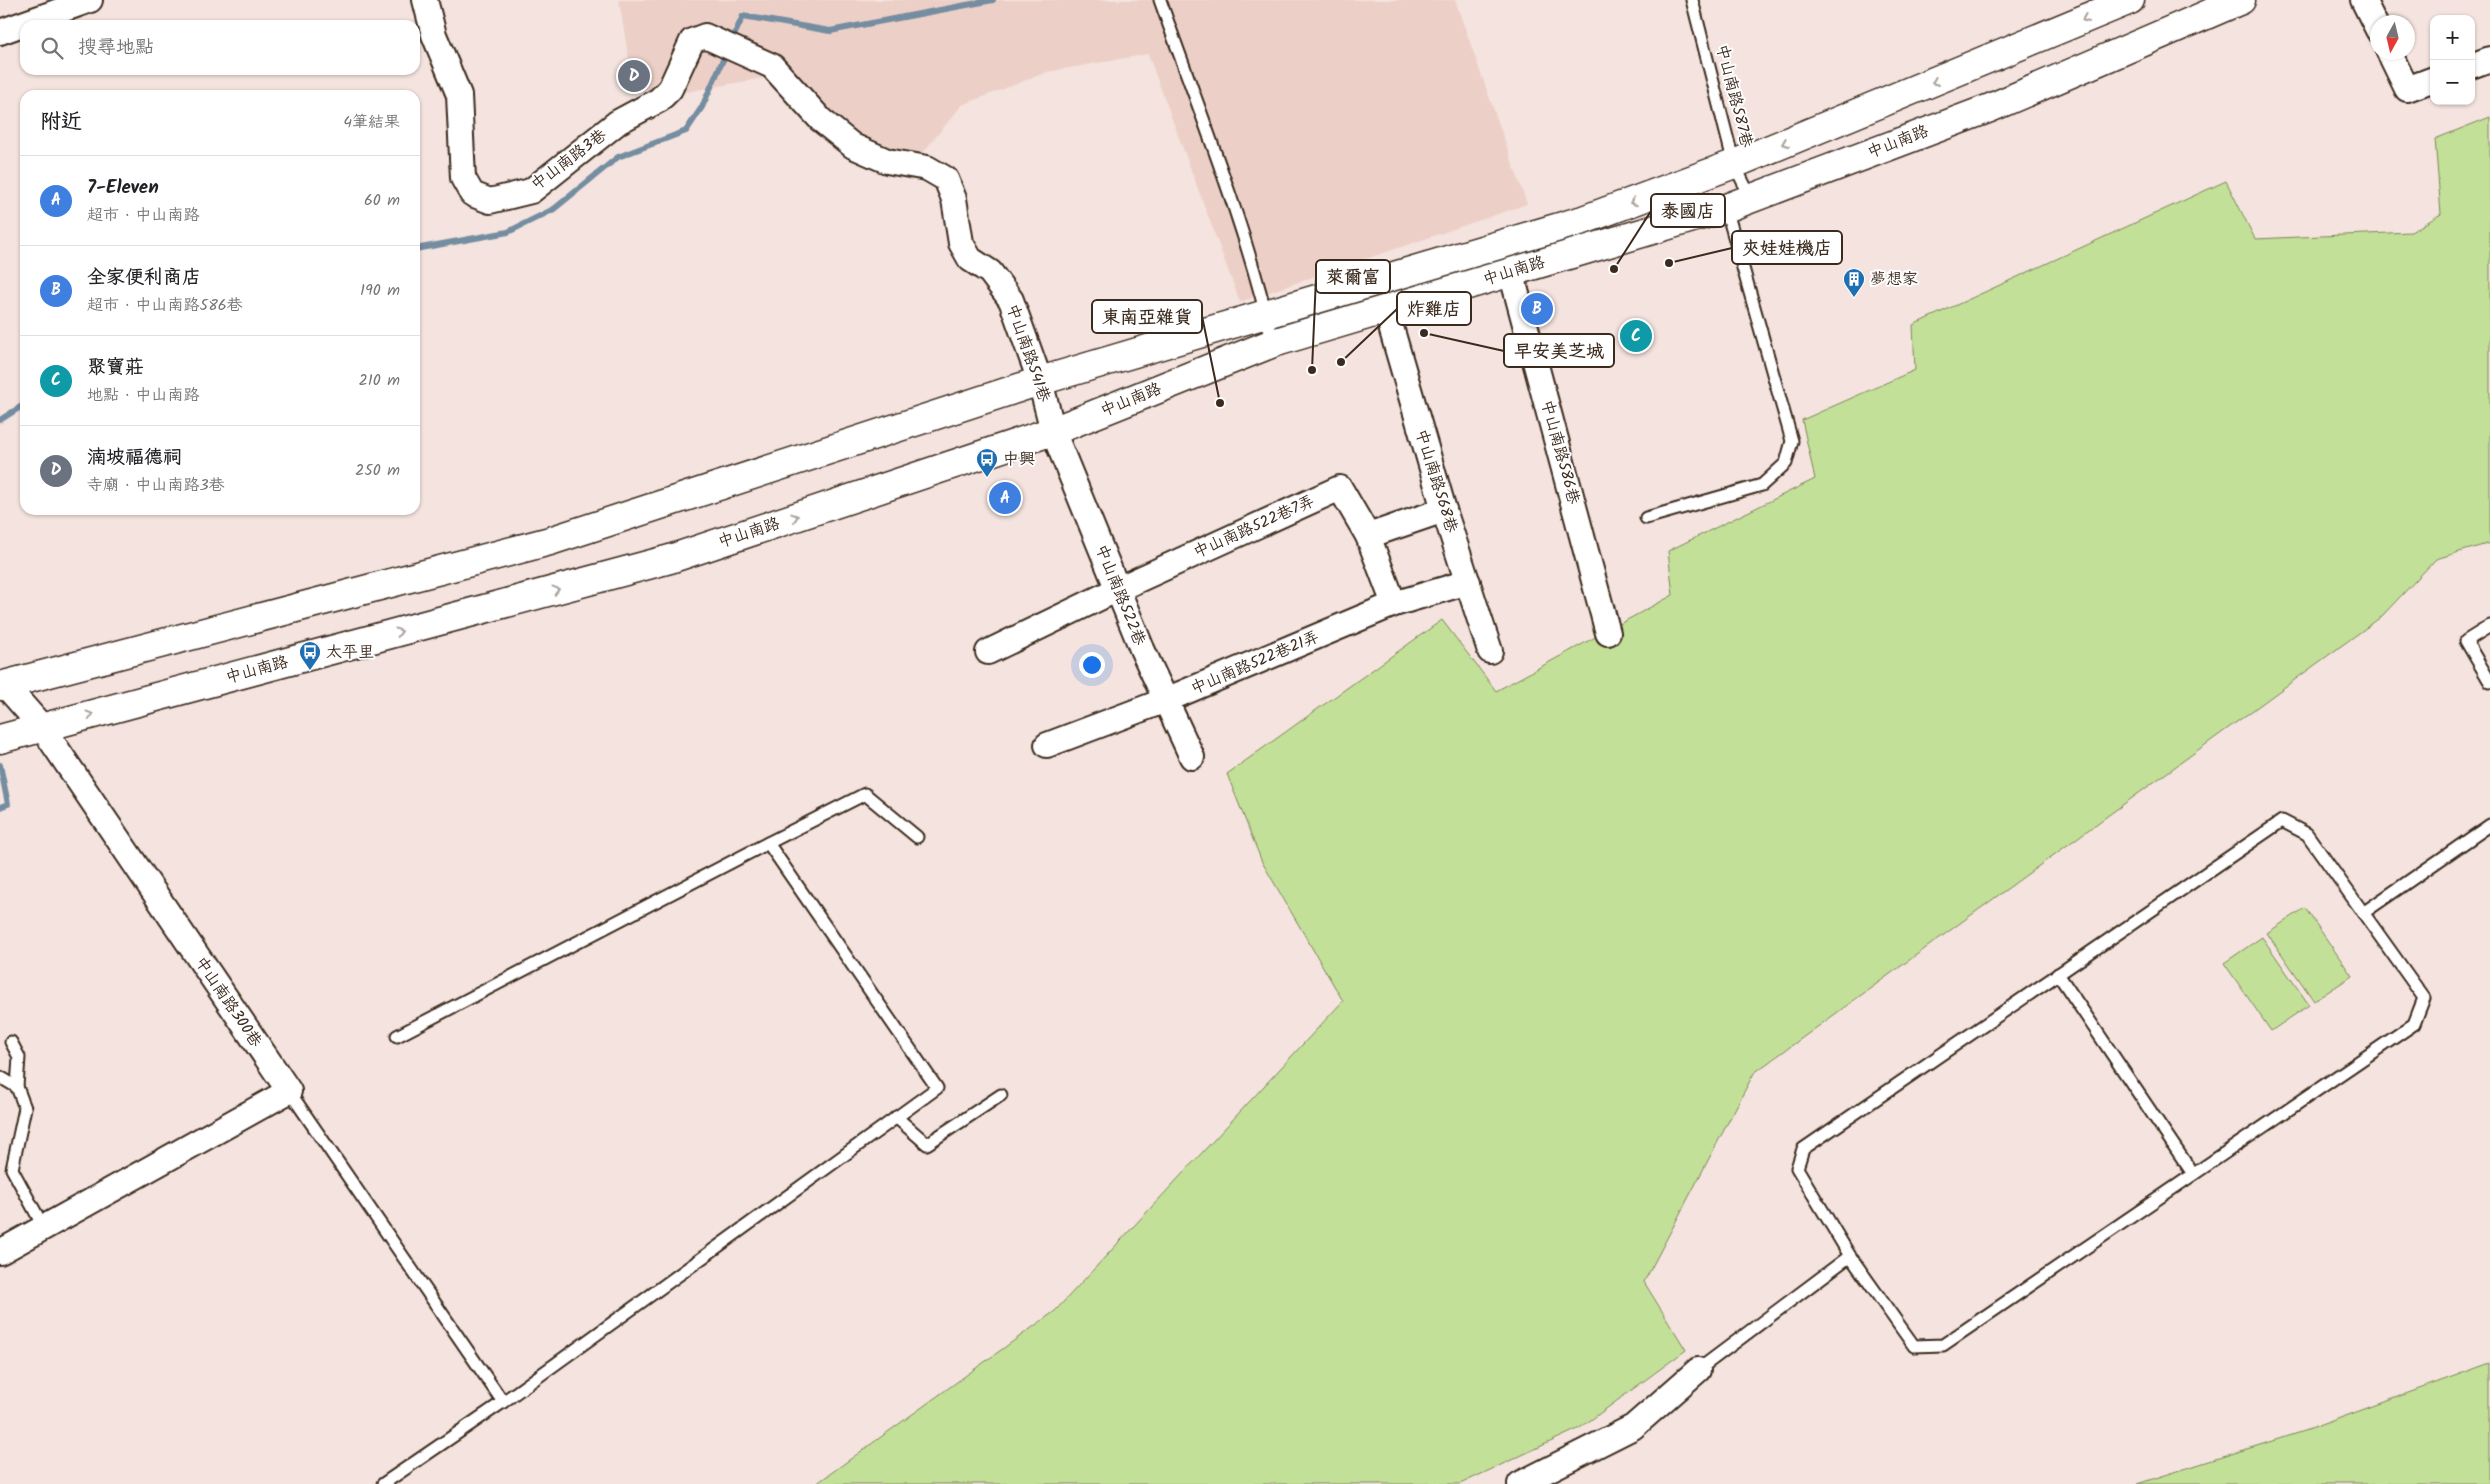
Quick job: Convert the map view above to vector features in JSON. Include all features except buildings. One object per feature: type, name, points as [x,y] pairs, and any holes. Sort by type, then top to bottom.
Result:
[{"type":"main road","name":"中山南路","points":[[3,686],[550,541],[1040,381],[1583,220],[1734,164],[2130,0]]},
{"type":"main road","name":"中山南路","points":[[0,739],[670,559],[1053,431],[1273,343],[1739,203],[1990,108],[2241,0]]},
{"type":"street","points":[[34,20],[90,0]]},
{"type":"street","name":"中山南路3巷","points":[[425,0],[434,35],[459,95],[463,178],[472,194],[490,201],[531,191],[618,122],[660,100],[670,89],[692,41],[705,36],[772,66]]},
{"type":"street","points":[[2363,0],[2370,15]]},
{"type":"street","points":[[0,32],[20,25]]},
{"type":"street","points":[[2475,65],[2490,59]]},
{"type":"street","points":[[2393,60],[2407,89],[2430,80]]},
{"type":"street","name":"中山南路541巷","points":[[772,66],[821,120],[853,146],[887,161],[926,168],[946,179],[954,199],[961,244],[970,259],[990,272],[1011,300],[1040,381],[1053,431]]},
{"type":"street","name":"中山南路586巷","points":[[1511,272],[1608,633]]},
{"type":"street","name":"中山南路568巷","points":[[1386,310],[1444,510],[1490,651]]},
{"type":"street","name":"中山南路522巷","points":[[1053,431],[1118,589],[1192,757]]},
{"type":"street","name":"中山南路522巷7弄","points":[[1118,589],[1340,488],[1368,536]]},
{"type":"street","points":[[1394,604],[1368,536],[1444,510]]},
{"type":"street","name":"中山南路522巷21弄","points":[[1047,746],[1166,700],[1394,604],[1468,582]]},
{"type":"street","points":[[988,652],[1118,589]]},
{"type":"street","name":"中山南路300巷","points":[[3,686],[42,727],[289,1091]]},
{"type":"street","points":[[0,1252],[289,1091]]},
{"type":"street","points":[[1520,1484],[1634,1427],[1698,1370]]},
{"type":"lane","points":[[1160,0],[1226,185],[1266,313],[1273,343]]},
{"type":"lane","name":"中山南路587巷","points":[[1646,518],[1762,484],[1786,463],[1792,441],[1739,203],[1734,164],[1692,0]]},
{"type":"lane","points":[[2490,626],[2466,641],[2490,682]]},
{"type":"lane","points":[[397,1036],[865,794],[917,836]]},
{"type":"lane","points":[[2282,821],[2307,834],[2363,913],[2424,998],[2414,1024],[1943,1345],[1914,1346],[1850,1256],[1796,1168],[1803,1149],[2282,821]]},
{"type":"lane","points":[[2363,913],[2490,825]]},
{"type":"lane","points":[[383,1484],[503,1402],[937,1088],[768,843]]},
{"type":"lane","points":[[2058,974],[2193,1174]]},
{"type":"lane","points":[[11,1042],[19,1057],[17,1087],[25,1108],[12,1169],[44,1228]]},
{"type":"lane","points":[[0,1077],[17,1087]]},
{"type":"lane","points":[[289,1091],[503,1402]]},
{"type":"lane","points":[[896,1117],[927,1144],[1001,1096]]},
{"type":"lane","points":[[1698,1370],[1850,1256]]},
{"type":"shaded area","points":[[619,0],[1455,0],[1527,204],[1240,302],[1148,54],[1047,72],[962,105],[916,161],[852,133],[780,75],[658,97],[632,78]]},
{"type":"green space","points":[[2490,117],[2490,543],[2436,559],[2381,617],[1754,1073],[1644,1282],[1686,1350],[1580,1428],[1460,1484],[816,1484],[1055,1311],[1343,1001],[1262,862],[1227,774],[1442,620],[1496,691],[1673,595],[1668,551],[1815,479],[1802,420],[1915,370],[1913,325],[2226,181],[2255,239],[2411,232],[2441,214],[2435,139]]},
{"type":"green space","points":[[2305,908],[2352,976],[2314,1001],[2267,933]]},
{"type":"green space","points":[[2262,937],[2309,1005],[2271,1031],[2224,963]]},
{"type":"green space","points":[[2490,1363],[2490,1484],[2137,1484],[2310,1429]]},
{"type":"waterway","points":[[731,42],[743,16],[830,31],[993,0]]},
{"type":"waterway","points":[[420,248],[508,232],[554,209],[618,157],[686,131],[702,107],[727,51]]},
{"type":"waterway","points":[[0,420],[20,407]]},
{"type":"waterway","points":[[0,765],[8,804],[0,807]]},
{"type":"place","name":"湳坡福德祠","points":[[634,76]]},
{"type":"place","name":"夾娃娃機店","points":[[1669,263]]},
{"type":"place","name":"泰國店","points":[[1614,269]]},
{"type":"place","name":"夢想家","points":[[1854,298]]},
{"type":"place","name":"全家便利商店","points":[[1537,309]]},
{"type":"place","name":"早安美芝城","points":[[1424,333]]},
{"type":"place","name":"聚寶莊","points":[[1636,336]]},
{"type":"place","name":"炸雞店","points":[[1341,362]]},
{"type":"place","name":"萊爾富","points":[[1312,370]]},
{"type":"place","name":"東南亞雜貨","points":[[1220,403]]},
{"type":"place","name":"中興","points":[[987,478]]},
{"type":"place","name":"7-Eleven","points":[[1005,498]]},
{"type":"place","name":"太平里","points":[[310,671]]}]
